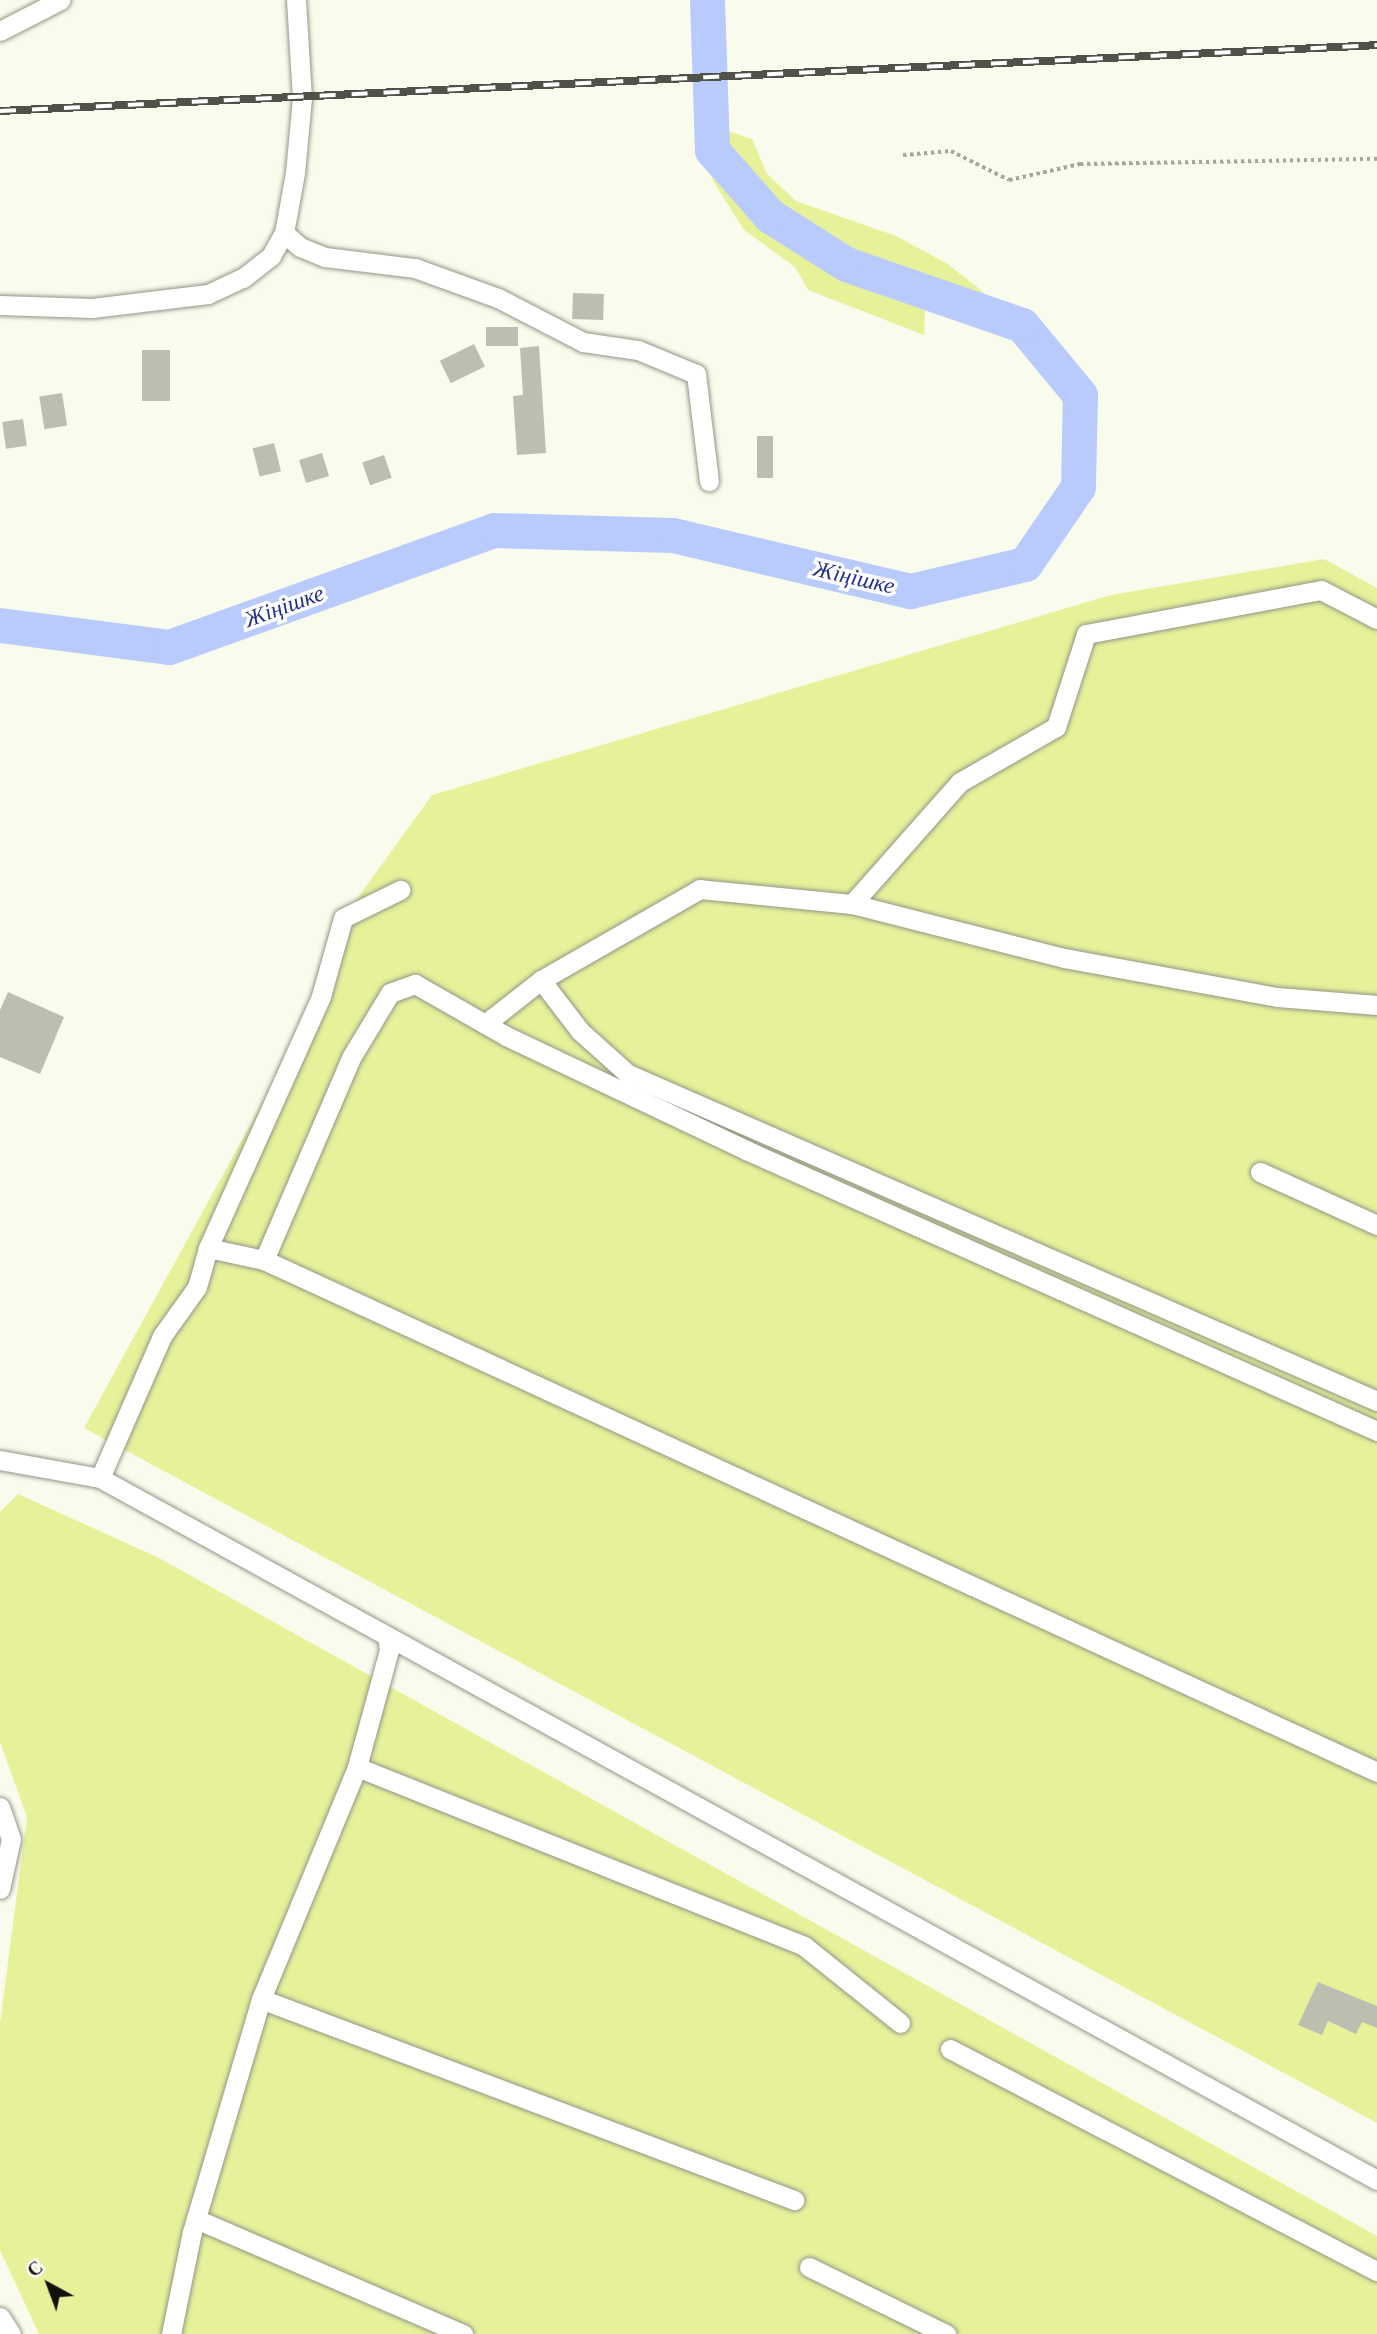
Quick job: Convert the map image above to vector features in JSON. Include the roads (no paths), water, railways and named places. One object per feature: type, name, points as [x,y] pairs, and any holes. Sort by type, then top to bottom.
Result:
[{"type":"street","points":[[0,31],[60,0]]},
{"type":"street","points":[[0,305],[92,308],[208,294],[243,278],[271,256],[285,233],[302,98],[296,0]]},
{"type":"street","points":[[285,233],[300,247],[325,257],[415,268],[498,298],[583,342],[638,349],[696,374],[709,481]]},
{"type":"street","points":[[852,905],[960,782],[1056,727],[1086,634],[1321,590],[1377,619]]},
{"type":"street","points":[[485,1024],[541,980],[700,888],[852,905],[1064,958],[1277,997],[1377,1005]]},
{"type":"street","points":[[100,1478],[162,1335],[197,1287],[208,1248],[321,996],[343,918],[400,890]]},
{"type":"street","points":[[541,980],[580,1031],[628,1074],[1377,1401]]},
{"type":"street","points":[[264,1259],[352,1056],[390,993],[415,984],[485,1024],[746,1150],[1377,1431]]},
{"type":"street","points":[[1260,1172],[1377,1225]]},
{"type":"street","points":[[208,1248],[264,1259],[1377,1772]]},
{"type":"street","points":[[0,1460],[100,1478],[1377,2180]]},
{"type":"street","points":[[171,2334],[196,2219],[261,1999],[357,1767],[389,1650],[387,1636]]},
{"type":"street","points":[[357,1767],[804,1946],[900,2023]]},
{"type":"street","points":[[0,1807],[11,1839],[0,1889]]},
{"type":"street","points":[[261,1999],[794,2200]]},
{"type":"street","points":[[950,2049],[1377,2271]]},
{"type":"street","points":[[196,2219],[463,2334]]},
{"type":"street","points":[[809,2267],[946,2334]]},
{"type":"street","points":[[0,2317],[11,2334]]},
{"type":"waterway","name":"Жіңішке","points":[[0,625],[169,647],[494,530],[673,535],[910,591],[1025,564],[1078,487],[1080,395],[1022,325],[846,264],[770,216],[712,150],[707,0]]},
{"type":"railway","points":[[0,111],[1377,45]]}]
